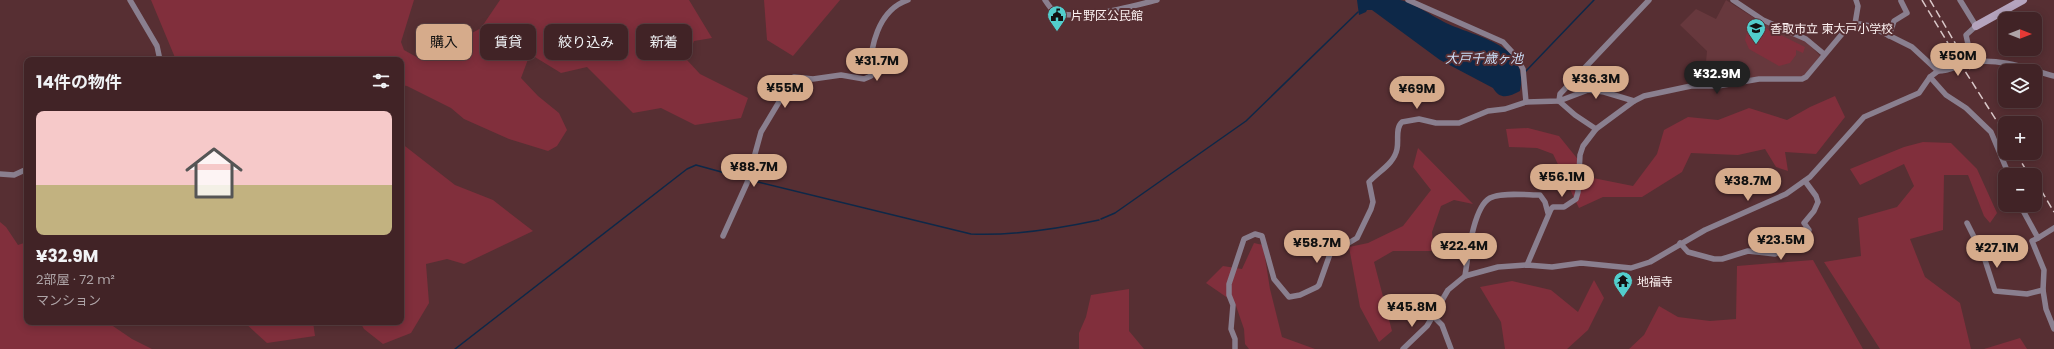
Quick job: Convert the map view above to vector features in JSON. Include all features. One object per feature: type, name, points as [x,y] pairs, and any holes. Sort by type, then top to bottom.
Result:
[{"type":"main road","points":[[1976,26],[2023,0]]},
{"type":"street","points":[[130,0],[157,46],[159,57]]},
{"type":"street","points":[[723,236],[747,183],[762,132],[794,77],[813,79],[841,75],[864,79],[871,76],[872,48],[883,20],[892,10],[908,0]]},
{"type":"street","points":[[1045,0],[1053,10],[1062,13],[1089,15],[1116,11],[1157,0]]},
{"type":"street","points":[[1408,0],[1503,42],[1515,55],[1524,69],[1526,102]]},
{"type":"street","points":[[1559,100],[1560,94],[1649,0]]},
{"type":"street","points":[[1733,0],[1763,20],[1806,39],[1824,54]]},
{"type":"street","points":[[1855,24],[1858,6],[1856,0]]},
{"type":"street","points":[[1960,0],[1976,26],[1966,35],[1972,62]]},
{"type":"street","points":[[1889,36],[1894,21],[1907,13],[1901,1]]},
{"type":"street","points":[[1527,265],[1540,237],[1548,213],[1553,207],[1564,207],[1576,199],[1582,148],[1596,129],[1634,101],[1644,96],[1691,86],[1718,86],[1759,79],[1806,77],[1847,28],[1855,24],[1866,25],[1918,51],[1938,71]]},
{"type":"street","points":[[1403,349],[1427,326],[1448,290],[1465,276],[1498,267],[1527,265],[1552,267],[1581,263],[1631,268],[1650,262],[1680,243],[1786,194],[1805,182],[1864,116],[1919,93],[1930,77],[1938,71],[1949,70],[1972,62],[2005,63],[2054,76]]},
{"type":"street","points":[[1930,77],[1946,95],[1966,108],[1991,132],[2006,168]]},
{"type":"street","points":[[1235,349],[1235,339],[1231,329],[1233,305],[1229,295],[1229,284],[1244,239],[1255,234],[1262,236],[1274,279],[1289,297],[1309,292],[1319,285],[1330,254],[1357,238],[1373,202],[1369,182],[1392,160],[1397,150],[1399,125],[1402,122],[1420,119],[1436,123],[1458,123],[1488,111],[1505,109],[1526,102],[1559,100],[1588,90],[1604,92],[1634,101]]},
{"type":"street","points":[[1559,100],[1575,115],[1596,129]]},
{"type":"street","points":[[0,174],[14,175],[24,170]]},
{"type":"street","points":[[1680,243],[1688,252],[1714,260],[1748,251],[1774,254],[1804,243],[1809,230],[1804,223],[1814,211],[1818,202],[1816,196],[1805,182]]},
{"type":"street","points":[[1465,276],[1475,224],[1480,209],[1490,198],[1498,196],[1540,195],[1545,202],[1548,213]]},
{"type":"street","points":[[2024,212],[2038,238]]},
{"type":"street","points":[[1967,223],[1984,257],[1995,291],[2027,294],[2043,290]]},
{"type":"street","points":[[2054,228],[2032,241],[2044,270],[2043,290],[2046,310],[2054,329]]},
{"type":"street","points":[[1433,316],[1442,325],[1451,349]]},
{"type":"shaded area","points":[[151,0],[414,0],[401,42],[404,50],[416,57],[416,60],[472,60],[472,33],[480,29],[480,60],[528,60],[521,78],[538,96],[559,113],[567,130],[557,146],[548,151],[509,139],[464,119],[451,108],[404,86],[404,57],[175,57]]},
{"type":"shaded area","points":[[500,0],[689,0],[712,38],[694,41],[692,46],[692,24],[636,24],[636,60],[687,60],[700,74],[748,98],[741,118],[695,125],[661,108],[633,113],[587,67],[561,73],[536,58],[536,24],[484,24]]},
{"type":"shaded area","points":[[764,0],[840,0],[793,56],[767,40]]},
{"type":"shaded area","name":"香取市立 東大戸小学校","points":[[1726,0],[1762,23],[1805,40],[1820,56],[1804,76],[1756,77],[1723,83],[1704,84],[1707,51],[1680,25],[1696,9],[1716,19]]},
{"type":"shaded area","points":[[1750,20],[1805,47],[1803,53],[1796,50],[1796,55],[1790,63],[1779,66],[1749,49],[1745,40],[1747,32],[1752,28],[1747,26]]},
{"type":"shaded area","points":[[1835,96],[1845,117],[1816,154],[1785,152],[1788,171],[1776,167],[1765,149],[1738,155],[1691,153],[1682,172],[1642,197],[1603,197],[1579,208],[1553,154],[1537,148],[1509,147],[1506,129],[1528,128],[1559,136],[1593,178],[1633,186],[1657,154],[1664,130],[1688,117],[1718,120],[1749,108],[1787,120],[1810,107]]},
{"type":"shaded area","points":[[1923,142],[1951,143],[1977,169],[1997,213],[1990,223],[1984,216],[1968,175],[1944,175],[1943,230],[1910,239],[1925,277],[1960,303],[1971,349],[1880,349],[1824,262],[1861,256],[1858,218],[1897,207],[1914,186],[1904,164],[1860,185],[1850,169],[1904,147]]},
{"type":"shaded area","points":[[404,145],[455,185],[493,200],[533,231],[464,264],[447,259],[426,264],[429,303],[411,333],[383,344],[364,329],[362,325],[404,325]]},
{"type":"shaded area","points":[[1418,148],[1473,204],[1454,200],[1441,206],[1432,232],[1434,251],[1393,251],[1374,262],[1392,331],[1379,342],[1360,307],[1349,247],[1368,243],[1403,226],[1431,190],[1413,167]]},
{"type":"shaded area","points":[[0,222],[6,227],[18,245],[24,243],[24,325],[111,325],[132,339],[152,349],[0,349]]},
{"type":"shaded area","points":[[1254,243],[1263,245],[1270,289],[1282,337],[1315,349],[1249,349],[1245,344],[1244,329],[1235,303],[1206,283],[1223,266],[1242,269]]},
{"type":"shaded area","points":[[1813,260],[1863,349],[1629,349],[1644,335],[1659,306],[1678,317],[1710,321],[1736,319],[1737,266]]},
{"type":"shaded area","points":[[1594,280],[1604,298],[1588,330],[1567,349],[1505,349],[1501,322],[1480,287],[1512,281],[1551,290],[1578,312]]},
{"type":"shaded area","points":[[1129,289],[1129,331],[1144,349],[1079,349],[1079,333],[1086,317],[1091,295]]},
{"type":"shaded area","points":[[247,325],[313,325],[315,336],[267,343]]},
{"type":"shaded area","points":[[2020,338],[2027,349],[1984,349]]},
{"type":"water","name":"大戸千歳ヶ池","points":[[1357,0],[1405,1],[1446,23],[1499,45],[1509,53],[1517,63],[1521,75],[1520,91],[1512,95],[1502,96],[1493,88],[1440,60],[1372,10],[1367,10],[1359,15]]},
{"type":"waterway","points":[[1526,71],[1594,0]]},
{"type":"waterway","points":[[1101,219],[1115,213],[1246,121],[1358,12]]},
{"type":"waterway","points":[[455,349],[687,169],[696,165],[747,179]]},
{"type":"waterway","points":[[750,180],[971,234],[1003,234],[1035,231],[1099,220]]},
{"type":"railway","points":[[1922,0],[1998,123]]},
{"type":"railway","points":[[1930,0],[1972,72]]},
{"type":"railway","points":[[2020,160],[2025,168]]},
{"type":"railway","points":[[2042,192],[2054,212]]},
{"type":"place","name":"片野区公民館","points":[[1057,32]]},
{"type":"place","name":"香取市立 東大戸小学校","points":[[1756,45]]},
{"type":"place","name":"地福寺","points":[[1623,298]]}]
